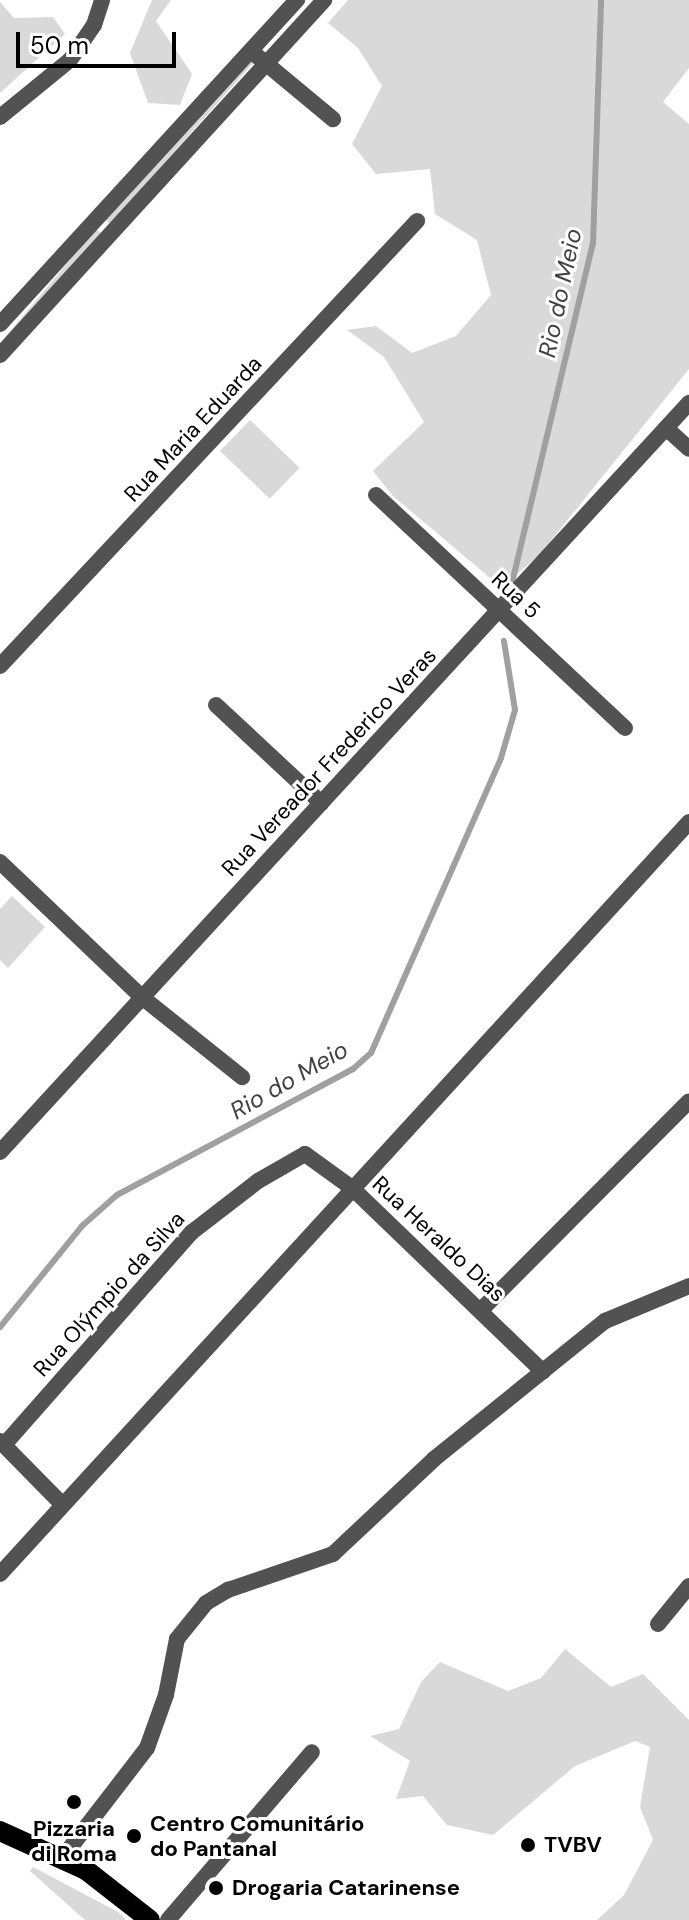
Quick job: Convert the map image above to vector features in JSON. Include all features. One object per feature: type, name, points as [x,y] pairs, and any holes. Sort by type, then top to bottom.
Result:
[{"type":"main road","points":[[0,1831],[63,1857],[113,1889],[150,1920]]},
{"type":"street","points":[[0,117],[70,60],[94,25],[102,0]]},
{"type":"street","points":[[0,324],[297,0]]},
{"type":"street","points":[[0,354],[263,61],[324,0]]},
{"type":"street","points":[[250,50],[333,119]]},
{"type":"street","points":[[96,220],[110,234]]},
{"type":"street","name":"Rua Maria Eduarda","points":[[0,666],[417,221]]},
{"type":"street","name":"Rua Vereador Frederico Veras","points":[[0,1152],[689,403]]},
{"type":"street","points":[[666,428],[689,449]]},
{"type":"street","name":"Rua 5","points":[[376,495],[625,728]]},
{"type":"street","points":[[216,705],[321,803]]},
{"type":"street","points":[[0,1574],[61,1503],[689,822]]},
{"type":"street","points":[[0,862],[143,998],[242,1077]]},
{"type":"street","points":[[482,1309],[689,1101]]},
{"type":"street","name":"Rua Heraldo Dias","points":[[296,1156],[312,1155],[352,1188],[482,1309],[543,1372]]},
{"type":"street","name":"Rua Olýmpio da Silva","points":[[2,1443],[192,1232],[296,1156]]},
{"type":"street","points":[[63,1857],[147,1748],[185,1623],[228,1590],[333,1554],[434,1459],[605,1321],[689,1286]]},
{"type":"street","points":[[2,1443],[61,1503]]},
{"type":"street","points":[[658,1624],[689,1586]]},
{"type":"street","points":[[168,1920],[312,1752]]},
{"type":"shaded area","points":[[152,0],[171,0],[156,21],[192,74],[180,105],[148,103],[130,53]]},
{"type":"shaded area","points":[[348,0],[689,0],[689,68],[663,102],[689,124],[689,369],[541,553],[502,588],[393,496],[373,471],[424,422],[384,357],[347,330],[376,326],[412,353],[456,336],[491,295],[477,240],[435,214],[430,169],[376,174],[352,144],[382,86],[358,48],[328,23]]},
{"type":"shaded area","points":[[0,2],[14,18],[53,17],[65,34],[0,93]]},
{"type":"shaded area","points":[[250,59],[254,62],[110,224],[105,219]]},
{"type":"shaded area","points":[[96,229],[102,234],[11,343],[5,338]]},
{"type":"shaded area","points":[[250,420],[300,468],[270,499],[220,451]]},
{"type":"shaded area","points":[[12,896],[45,927],[8,968],[0,960],[0,909]]},
{"type":"shaded area","points":[[565,1649],[611,1687],[643,1674],[689,1720],[689,1920],[597,1920],[624,1895],[653,1840],[640,1807],[650,1747],[635,1741],[575,1766],[493,1835],[447,1825],[423,1796],[396,1799],[410,1761],[370,1736],[399,1729],[421,1682],[440,1662],[508,1691],[541,1678]]},
{"type":"shaded area","points":[[33,1867],[118,1912],[126,1920],[85,1920],[30,1871]]},
{"type":"waterway","name":"Rio do Meio","points":[[511,587],[593,244],[601,0]]},
{"type":"waterway","name":"Rio do Meio","points":[[0,1327],[82,1226],[117,1195],[353,1069],[371,1053],[501,758],[515,710],[504,641]]},
{"type":"place","name":"Pizzaria di Roma","points":[[74,1802]]},
{"type":"place","name":"Centro Comunitário do Pantanal","points":[[134,1836]]},
{"type":"place","name":"TVBV","points":[[528,1845]]},
{"type":"place","name":"Drogaria Catarinense","points":[[216,1888]]}]
